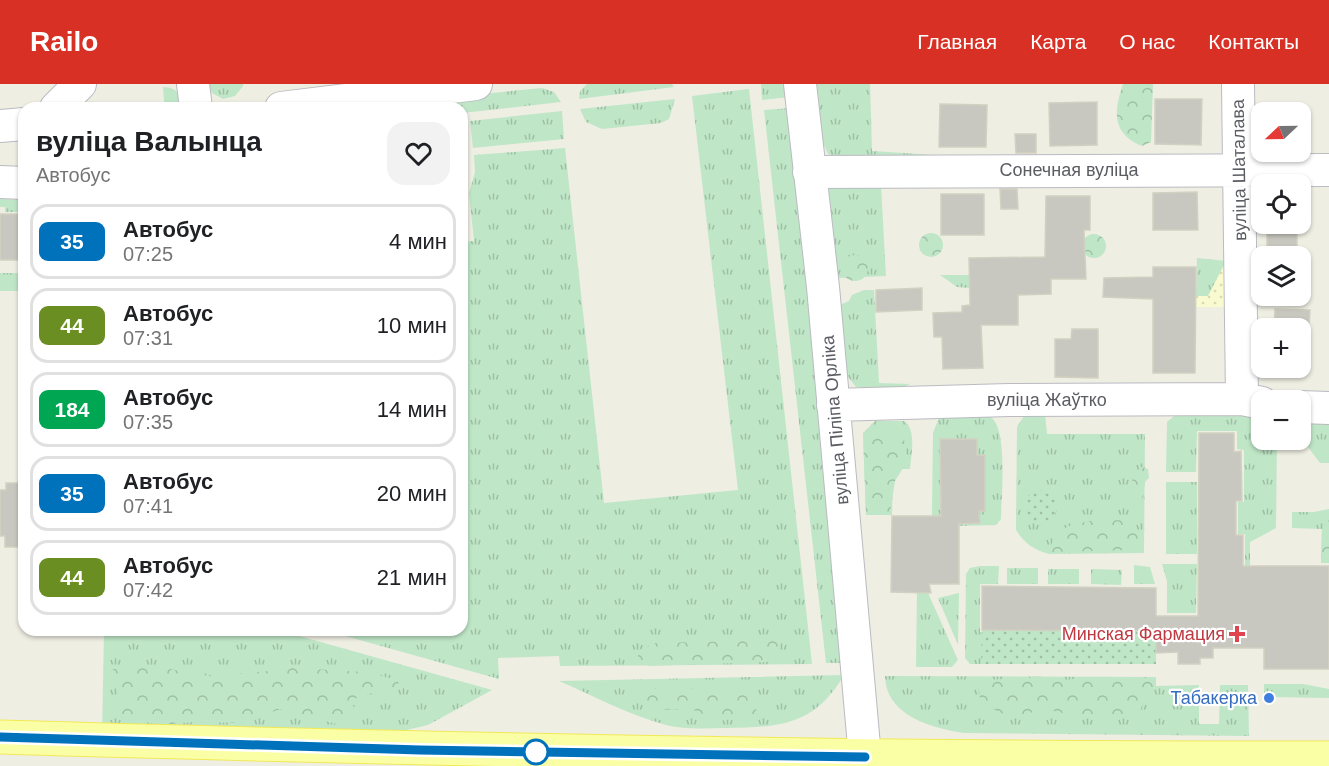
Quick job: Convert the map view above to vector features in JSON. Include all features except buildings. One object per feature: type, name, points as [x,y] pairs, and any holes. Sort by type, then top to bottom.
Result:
[{"type":"main road","points":[[0,737],[779,761],[865,757],[1329,759]]},
{"type":"street","points":[[62,102],[80,84]]},
{"type":"street","points":[[194,84],[196,102]]},
{"type":"street","points":[[330,102],[476,84]]},
{"type":"street","name":"вуліца Піліпа Орліка","points":[[800,84],[833,405],[865,757]]},
{"type":"street","name":"вуліца Шаталава","points":[[1238,84],[1238,170],[1251,390]]},
{"type":"street","points":[[0,126],[18,124]]},
{"type":"street","name":"Сонечная вуліца","points":[[809,172],[1329,170]]},
{"type":"street","points":[[0,182],[18,183]]},
{"type":"street","name":"вуліца Жаўтко","points":[[833,405],[1009,400],[1251,401]]},
{"type":"street","points":[[1311,407],[1329,408]]},
{"type":"green space","points":[[208,84],[243,84],[243,86],[235,96],[223,99],[212,93]]},
{"type":"green space","points":[[587,84],[672,84],[674,87],[579,99],[580,91]]},
{"type":"green space","points":[[761,84],[782,84],[789,97],[762,100]]},
{"type":"green space","points":[[815,84],[870,84],[872,151],[1014,160],[837,157],[828,154],[819,134]]},
{"type":"green space","points":[[1123,84],[1153,84],[1151,142],[1142,146],[1132,141],[1120,128],[1117,112]]},
{"type":"green space","points":[[163,87],[178,93],[183,102],[165,102]]},
{"type":"green space","points":[[542,88],[554,92],[561,102],[468,112],[468,102],[426,102],[430,99]]},
{"type":"green space","points":[[749,89],[812,664],[560,666],[559,656],[498,658],[499,679],[345,636],[468,636],[468,242],[474,241],[469,193],[475,172],[474,155],[565,148],[604,503],[738,490],[692,96]]},
{"type":"green space","points":[[675,99],[669,119],[661,123],[602,129],[586,122],[580,109]]},
{"type":"green space","points":[[791,108],[846,663],[826,663],[764,110]]},
{"type":"green space","points":[[562,111],[564,139],[473,148],[470,121]]},
{"type":"green space","points":[[1055,177],[1223,178],[1227,183],[1227,200],[1231,211],[1231,232],[1234,240],[1234,265],[1224,265],[1224,290],[1208,297],[1196,296],[1197,258],[1227,261],[1224,182],[1051,182]]},
{"type":"green space","points":[[881,185],[886,276],[839,278],[836,276],[826,187]]},
{"type":"green space","points":[[0,199],[18,200],[18,212],[5,212],[5,207],[0,207]]},
{"type":"green space","points":[[926,233],[936,233],[943,240],[943,250],[936,257],[926,257],[919,250],[919,240]]},
{"type":"green space","points":[[1094,234],[1103,237],[1106,246],[1103,255],[1094,258],[1085,255],[1082,246],[1085,237]]},
{"type":"green space","points":[[855,255],[864,259],[868,268],[864,277],[855,281],[846,277],[842,268],[846,259]]},
{"type":"green space","points":[[0,273],[18,273],[18,291],[0,291]]},
{"type":"green space","points":[[940,275],[969,275],[970,288],[957,287]]},
{"type":"green space","points":[[864,290],[874,290],[879,383],[910,384],[901,388],[856,387],[845,373],[840,305],[849,301],[852,295]]},
{"type":"green space","points":[[1180,411],[1251,414],[1251,450],[1277,450],[1276,528],[1250,542],[1250,602],[1245,587],[1245,534],[1238,534],[1238,502],[1244,502],[1244,450],[1237,449],[1237,431],[1197,431],[1196,472],[1166,472],[1167,422]]},
{"type":"green space","points":[[980,414],[989,416],[995,422],[1002,447],[1001,519],[996,525],[959,526],[959,524],[932,516],[933,433],[938,420],[947,415]]},
{"type":"green space","points":[[1045,414],[1047,434],[1145,434],[1144,553],[1049,554],[1030,545],[1019,535],[1016,530],[1017,427],[1024,416]]},
{"type":"green space","points":[[875,421],[904,421],[911,430],[910,469],[893,469],[892,515],[866,515],[863,433]]},
{"type":"green space","points":[[1311,421],[1329,422],[1329,463],[1320,463],[1310,450]]},
{"type":"green space","points":[[873,427],[883,434],[897,432],[906,443],[906,463],[895,481],[890,512],[883,515],[866,515],[863,433]]},
{"type":"green space","points":[[1141,467],[1148,469],[1149,478],[1145,482],[1143,499],[1137,502],[1131,493],[1131,484]]},
{"type":"green space","points":[[1166,482],[1197,482],[1197,554],[1166,554]]},
{"type":"green space","points":[[1041,490],[1052,495],[1057,506],[1052,517],[1041,522],[1030,517],[1025,506],[1030,495]]},
{"type":"green space","points":[[1329,509],[1329,563],[1321,563],[1322,529],[1292,528],[1292,512]]},
{"type":"green space","points":[[1124,520],[1139,532],[1140,541],[1135,550],[1050,552],[1059,532],[1068,527],[1090,521]]},
{"type":"green space","points":[[1329,520],[1329,563],[1321,563],[1322,529]]},
{"type":"green space","points":[[1162,564],[1197,564],[1196,613],[1167,613],[1167,581]]},
{"type":"green space","points":[[1134,565],[1150,567],[1155,584],[1134,584]]},
{"type":"green space","points":[[999,566],[998,584],[980,584],[980,632],[1156,633],[1156,664],[970,664],[965,658],[966,574],[970,568]]},
{"type":"green space","points":[[1007,568],[1038,568],[1038,584],[1007,584]]},
{"type":"green space","points":[[1048,569],[1079,569],[1079,584],[1048,584]]},
{"type":"green space","points":[[1091,569],[1122,570],[1121,585],[1091,584]]},
{"type":"green space","points":[[917,593],[928,593],[958,660],[952,667],[916,667]]},
{"type":"green space","points":[[959,593],[958,645],[938,598]]},
{"type":"green space","points":[[982,630],[1156,631],[1156,664],[981,664]]},
{"type":"green space","points":[[765,634],[780,640],[779,656],[767,662],[649,666],[637,662],[639,650],[655,643],[750,641]]},
{"type":"green space","points":[[104,636],[299,636],[492,690],[428,725],[402,731],[102,737]]},
{"type":"green space","points":[[122,665],[152,666],[215,677],[293,668],[366,672],[397,680],[401,688],[375,692],[351,700],[356,713],[344,726],[280,709],[244,723],[194,722],[158,725],[117,715],[118,695],[110,671]]},
{"type":"green space","points":[[844,675],[833,692],[808,714],[779,724],[726,728],[688,728],[666,725],[625,711],[559,681]]},
{"type":"green space","points":[[885,676],[1156,677],[1156,686],[1199,685],[1199,724],[1219,724],[1220,685],[1248,685],[1249,736],[964,733],[938,728],[913,718],[893,701],[887,690]]},
{"type":"green space","points":[[1038,676],[1066,681],[1080,677],[1144,677],[1155,685],[1153,690],[1145,695],[1141,709],[1120,716],[1075,717],[1056,711],[1042,711],[1009,716],[998,712],[980,699],[978,683]]},
{"type":"green space","points":[[1264,684],[1303,684],[1329,689],[1329,698],[1264,697]]},
{"type":"green space","points":[[742,688],[758,700],[755,716],[719,721],[689,708],[662,710],[637,700],[643,689]]},
{"type":"sand","points":[[1224,265],[1234,265],[1225,307],[1196,307],[1196,296],[1208,296]]},
{"type":"bus line","name":"35","points":[[0,737],[420,750],[865,757]]},
{"type":"place","name":"Минская Фармация","points":[[1237,634]]},
{"type":"place","name":"Табакерка","points":[[1269,698]]}]
